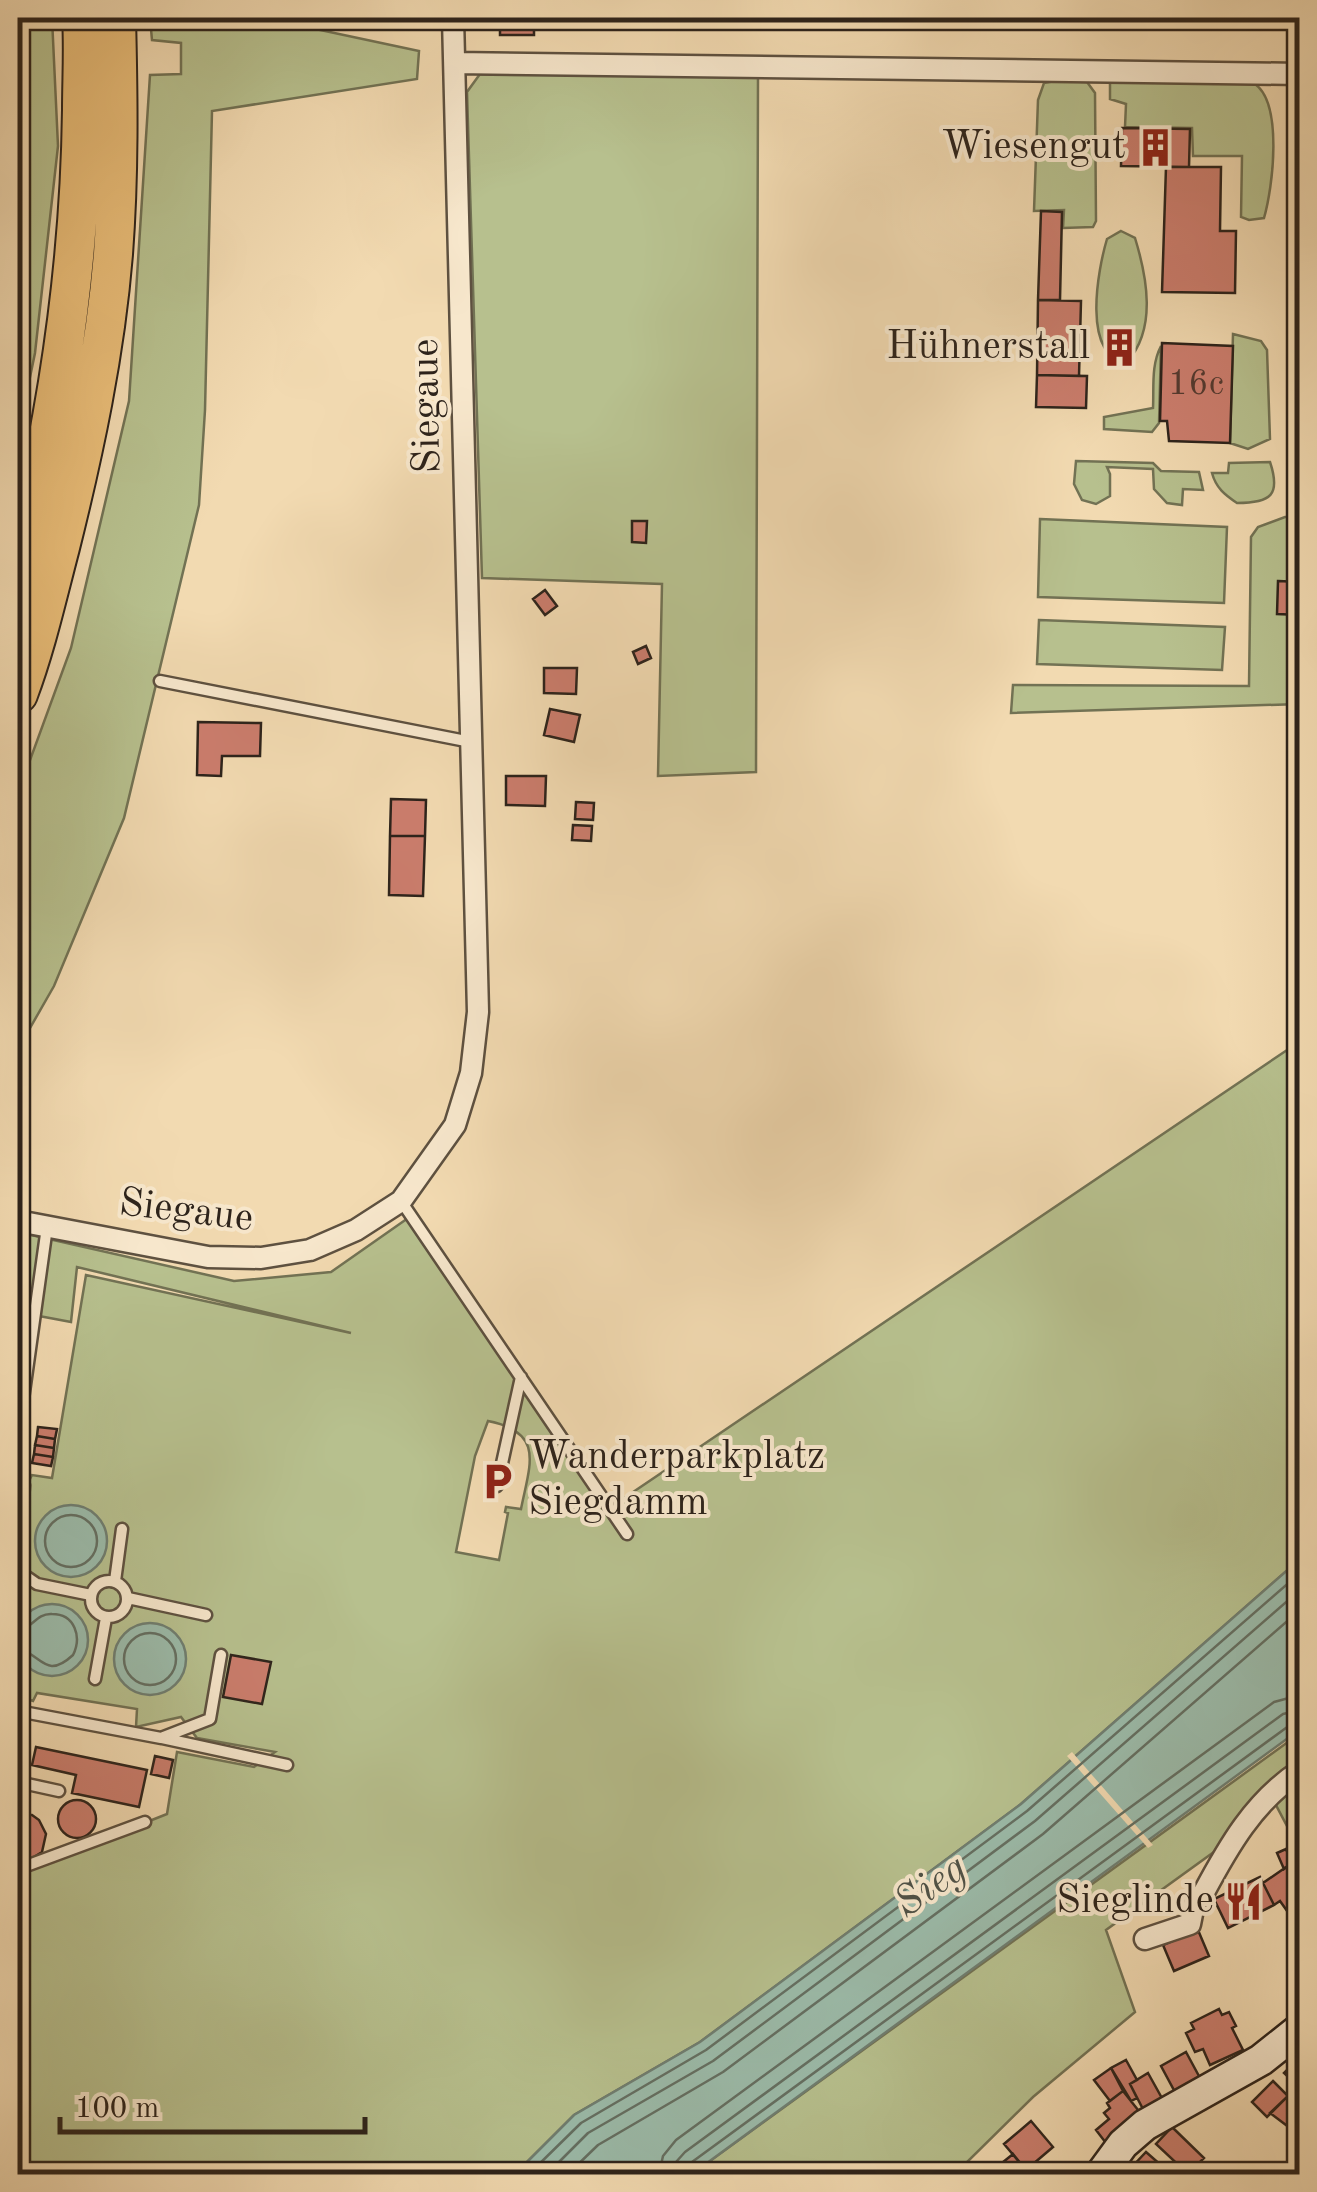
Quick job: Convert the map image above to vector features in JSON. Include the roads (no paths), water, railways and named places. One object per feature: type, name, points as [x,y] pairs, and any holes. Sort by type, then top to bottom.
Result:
[{"type":"highway","points":[[18,572],[50,427],[71,296],[81,164],[82,18]]},
{"type":"highway","points":[[18,694],[32,655],[74,488],[96,381],[114,220],[118,147],[116,18]]},
{"type":"main road","points":[[1101,2174],[1123,2144],[1145,2125],[1261,2060],[1300,2029]]},
{"type":"street","name":"Siegaue","points":[[18,1221],[208,1257],[261,1258],[310,1250],[356,1230],[401,1202],[455,1124],[472,1073],[478,1012],[453,18]]},
{"type":"street","points":[[454,63],[1300,74]]},
{"type":"street","points":[[1144,1939],[1190,1924],[1195,1898],[1202,1894],[1232,1840],[1268,1796],[1300,1771]]},
{"type":"lane","points":[[160,681],[472,742]]},
{"type":"lane","points":[[401,1202],[626,1534]]},
{"type":"lane","points":[[18,1435],[47,1227]]},
{"type":"lane","points":[[497,1486],[521,1377]]},
{"type":"lane","points":[[18,1484],[24,1485],[19,1554],[24,1576],[36,1584],[90,1595]]},
{"type":"lane","points":[[115,1581],[122,1529]]},
{"type":"lane","points":[[105,1580],[124,1587],[128,1598],[125,1609],[106,1618],[93,1609],[90,1595],[105,1580]]},
{"type":"lane","points":[[128,1598],[206,1615]]},
{"type":"lane","points":[[95,1680],[106,1618]]},
{"type":"lane","points":[[161,1738],[210,1719],[221,1656]]},
{"type":"lane","points":[[18,1711],[286,1765]]},
{"type":"lane","points":[[18,1782],[60,1790]]},
{"type":"lane","points":[[18,1869],[145,1822]]},
{"type":"water","points":[[71,1505],[96,1516],[107,1541],[96,1566],[71,1577],[46,1566],[35,1541],[46,1516]]},
{"type":"water","name":"Sieg","points":[[1299,1560],[1299,1730],[692,2174],[515,2174],[574,2115],[700,2042],[1021,1804]]},
{"type":"water","points":[[52,1604],[77,1615],[88,1640],[77,1665],[52,1676],[27,1665],[16,1640],[27,1615]]},
{"type":"water","points":[[150,1623],[175,1634],[186,1659],[175,1684],[150,1695],[125,1684],[114,1659],[125,1634]]},
{"type":"place","name":"Wiesengut","points":[[1156,148]]},
{"type":"place","name":"Hühnerstall","points":[[1120,348]]},
{"type":"place","name":"Wanderparkplatz Siegdamm","points":[[498,1481]]},
{"type":"place","name":"Sieglinde","points":[[1244,1902]]}]
